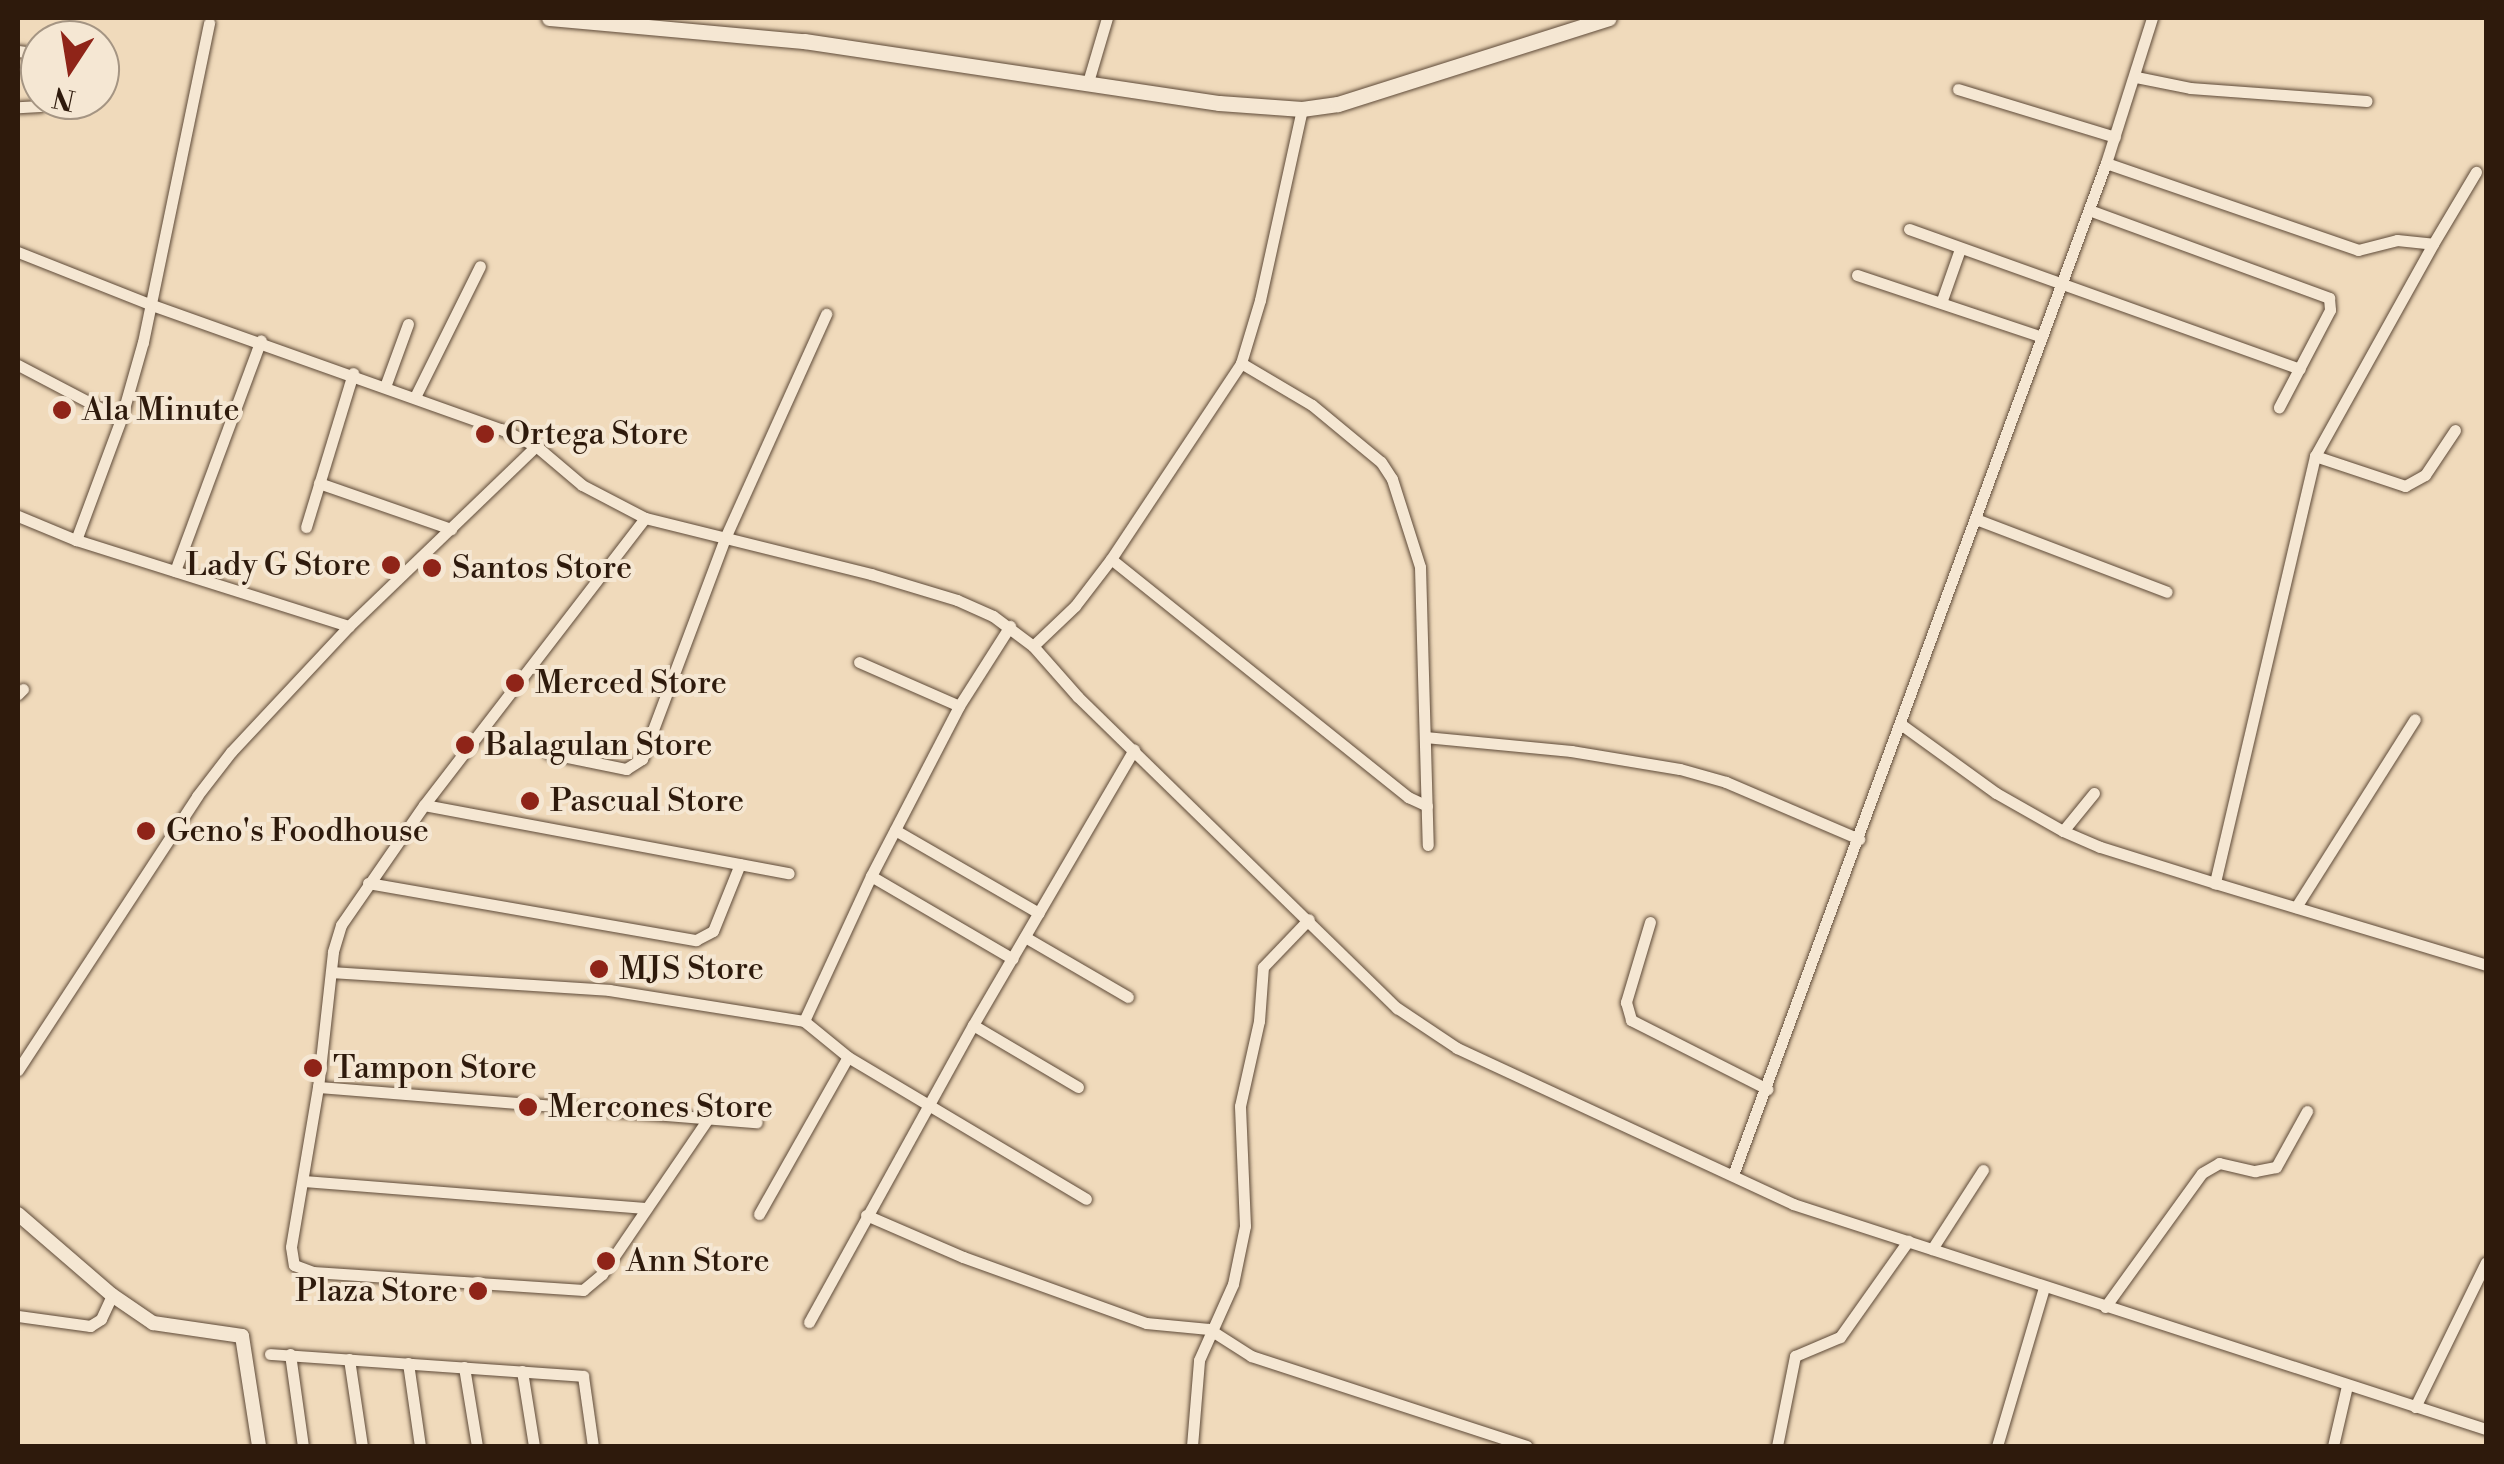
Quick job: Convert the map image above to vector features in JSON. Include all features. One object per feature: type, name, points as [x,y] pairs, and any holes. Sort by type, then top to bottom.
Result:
[{"type":"main road","points":[[549,18],[616,21],[804,42],[1234,105],[1302,109],[1338,104],[1610,18]]},
{"type":"street","points":[[1088,82],[1108,18]]},
{"type":"street","points":[[1733,1175],[1860,840],[2089,210],[2136,77],[2152,18]]},
{"type":"street","points":[[76,540],[121,419],[152,305],[209,23]]},
{"type":"street","points":[[18,51],[40,54],[40,106],[18,106]]},
{"type":"street","points":[[2136,77],[2190,88],[2367,101]]},
{"type":"street","points":[[1958,89],[2115,137]]},
{"type":"street","points":[[1033,646],[1075,606],[1111,559],[1241,363],[1260,300],[1302,109]]},
{"type":"street","points":[[2106,162],[2348,248],[2396,240],[2433,244]]},
{"type":"street","points":[[2215,883],[2314,456],[2476,172]]},
{"type":"street","points":[[2089,210],[2325,295],[2330,310],[2279,407]]},
{"type":"street","points":[[1909,230],[2300,369]]},
{"type":"street","points":[[1942,300],[1960,249]]},
{"type":"street","points":[[18,252],[152,305],[386,384],[536,446],[582,485],[646,518],[957,600],[1010,626],[1425,1031],[1793,1204],[2486,1429]]},
{"type":"street","points":[[415,397],[480,266]]},
{"type":"street","points":[[1858,274],[2042,336]]},
{"type":"street","points":[[548,753],[616,768],[638,766],[725,538],[826,314]]},
{"type":"street","points":[[386,384],[408,324]]},
{"type":"street","points":[[174,570],[261,340]]},
{"type":"street","points":[[1241,363],[1312,405],[1381,462],[1392,479],[1420,566],[1428,845]]},
{"type":"street","points":[[18,364],[121,419]]},
{"type":"street","points":[[306,526],[353,373]]},
{"type":"street","points":[[2314,456],[2405,486],[2426,475],[2455,430]]},
{"type":"street","points":[[18,1070],[212,775],[349,626],[536,446]]},
{"type":"street","points":[[319,483],[451,529]]},
{"type":"street","points":[[18,516],[76,540],[349,626]]},
{"type":"street","points":[[646,518],[424,805],[341,924],[291,1257],[300,1270],[313,1272],[583,1290],[602,1274],[709,1117]]},
{"type":"street","points":[[1976,519],[2167,592]]},
{"type":"street","points":[[1111,559],[1408,797],[1426,806]]},
{"type":"street","points":[[804,1021],[872,876],[959,706],[1010,626]]},
{"type":"street","points":[[859,662],[959,706]]},
{"type":"street","points":[[2296,906],[2415,718]]},
{"type":"street","points":[[1902,725],[1996,793],[2100,848],[2486,965]]},
{"type":"street","points":[[1425,737],[1570,752],[1680,769],[1726,782],[1860,840]]},
{"type":"street","points":[[809,1322],[973,1025],[1134,750]]},
{"type":"street","points":[[2063,831],[2094,793]]},
{"type":"street","points":[[424,805],[790,873]]},
{"type":"street","points":[[895,830],[1039,913]]},
{"type":"street","points":[[368,883],[696,940],[713,931],[740,864]]},
{"type":"street","points":[[872,876],[1013,959]]},
{"type":"street","points":[[1192,1446],[1195,1385],[1209,1328],[1232,1284],[1245,1226],[1240,1106],[1259,1021],[1263,968],[1309,920]]},
{"type":"street","points":[[1650,922],[1626,1002],[1631,1020],[1767,1089]]},
{"type":"street","points":[[1025,937],[1128,996]]},
{"type":"street","points":[[332,972],[590,988],[804,1021],[848,1057],[1086,1199]]},
{"type":"street","points":[[973,1025],[1078,1087]]},
{"type":"street","points":[[759,1214],[848,1057]]},
{"type":"street","points":[[318,1088],[757,1122]]},
{"type":"street","points":[[2104,1306],[2202,1173],[2219,1164],[2255,1171],[2276,1167],[2307,1112]]},
{"type":"street","points":[[1932,1249],[1983,1170]]},
{"type":"street","points":[[303,1181],[646,1208]]},
{"type":"street","points":[[18,1214],[112,1295],[164,1328],[242,1336],[258,1446]]},
{"type":"street","points":[[866,1215],[964,1257],[1146,1324],[1209,1328],[1250,1356],[1527,1446]]},
{"type":"street","points":[[1778,1446],[1795,1356],[1840,1337],[1908,1241]]},
{"type":"street","points":[[2415,1408],[2486,1262]]},
{"type":"street","points":[[1997,1446],[2044,1286]]},
{"type":"street","points":[[18,1316],[90,1326],[101,1318],[112,1295]]},
{"type":"street","points":[[270,1354],[582,1376],[593,1446]]},
{"type":"street","points":[[290,1354],[303,1446]]},
{"type":"street","points":[[349,1358],[362,1446]]},
{"type":"street","points":[[408,1363],[420,1446]]},
{"type":"street","points":[[464,1367],[476,1446]]},
{"type":"street","points":[[522,1371],[534,1446]]},
{"type":"street","points":[[2333,1446],[2347,1386]]},
{"type":"place","name":"Ala Minute","points":[[62,410]]},
{"type":"place","name":"Ortega Store","points":[[485,434]]},
{"type":"place","name":"Lady G Store","points":[[391,565]]},
{"type":"place","name":"Santos Store","points":[[432,568]]},
{"type":"place","name":"Merced Store","points":[[515,683]]},
{"type":"place","name":"Balagulan Store","points":[[465,745]]},
{"type":"place","name":"Pascual Store","points":[[530,801]]},
{"type":"place","name":"Geno's Foodhouse","points":[[146,831]]},
{"type":"place","name":"MJS Store","points":[[599,969]]},
{"type":"place","name":"Tampon Store","points":[[313,1068]]},
{"type":"place","name":"Mercones Store","points":[[528,1107]]},
{"type":"place","name":"Ann Store","points":[[606,1261]]},
{"type":"place","name":"Plaza Store","points":[[478,1291]]}]
